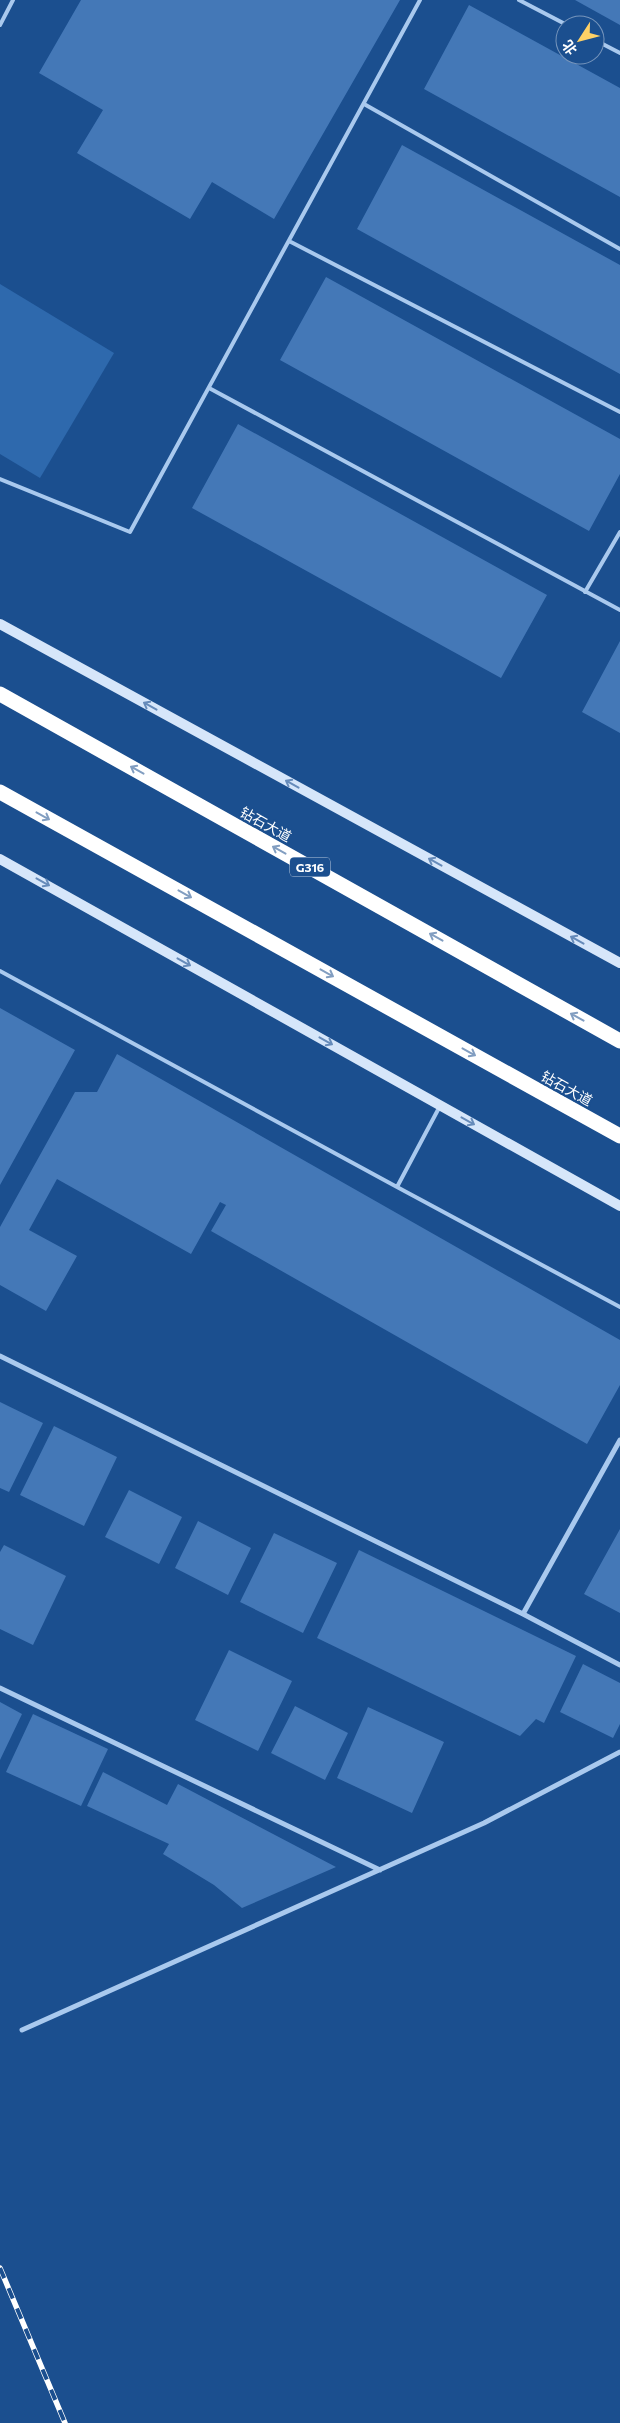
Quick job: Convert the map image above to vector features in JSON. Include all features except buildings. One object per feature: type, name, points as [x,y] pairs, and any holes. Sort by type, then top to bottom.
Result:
[{"type":"highway","name":"钻石大道","points":[[0,694],[620,1041]]},
{"type":"highway","name":"钻石大道","points":[[0,792],[620,1136]]},
{"type":"street","points":[[0,624],[620,963]]},
{"type":"street","points":[[0,858],[620,1206]]},
{"type":"street","points":[[0,1356],[523,1614],[620,1664]]},
{"type":"street","points":[[523,1614],[620,1440]]},
{"type":"street","points":[[0,1688],[380,1870]]},
{"type":"street","points":[[22,2030],[484,1824],[620,1752]]},
{"type":"lane","points":[[0,25],[13,0]]},
{"type":"lane","points":[[0,479],[130,532],[420,0]]},
{"type":"lane","points":[[519,0],[555,19]]},
{"type":"lane","points":[[605,45],[620,53]]},
{"type":"lane","points":[[364,104],[620,249]]},
{"type":"lane","points":[[289,240],[620,412]]},
{"type":"lane","points":[[209,388],[620,610]]},
{"type":"lane","points":[[586,592],[620,532]]},
{"type":"lane","points":[[0,970],[620,1307]]},
{"type":"lane","points":[[397,1187],[440,1106]]},
{"type":"shaded area","points":[[0,284],[114,353],[40,478],[0,454]]},
{"type":"railway","points":[[0,2268],[65,2423]]}]
